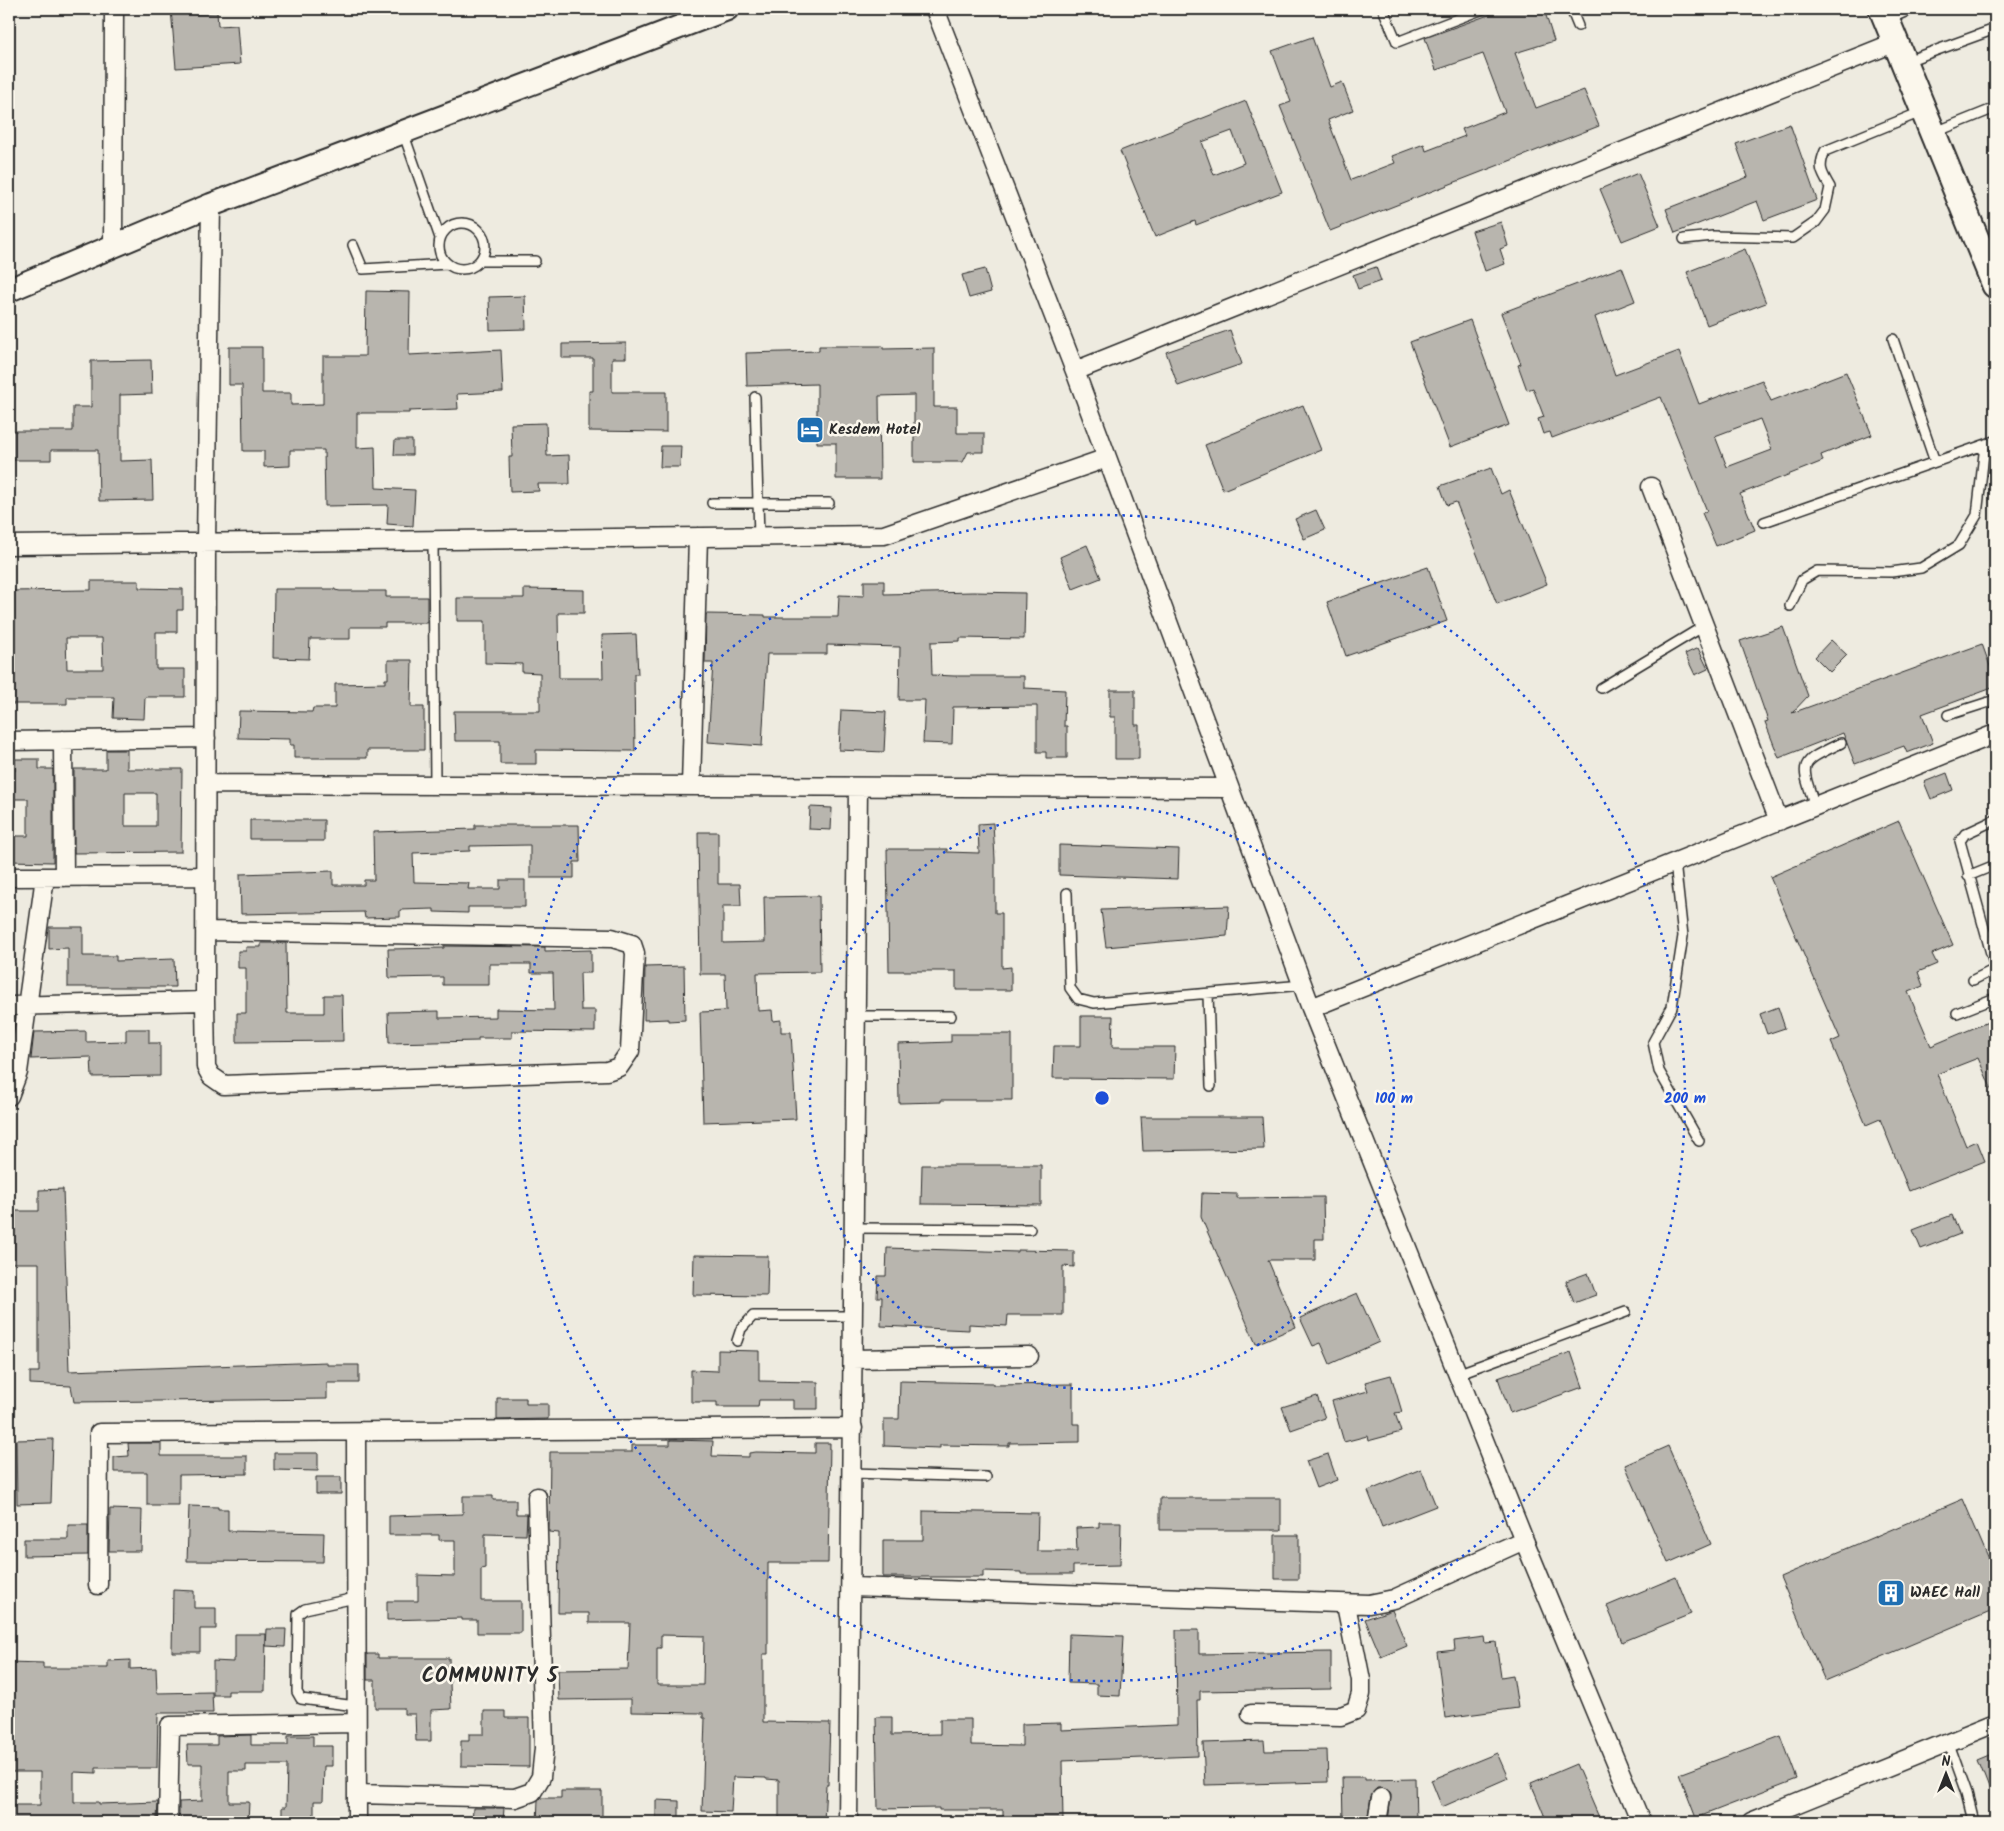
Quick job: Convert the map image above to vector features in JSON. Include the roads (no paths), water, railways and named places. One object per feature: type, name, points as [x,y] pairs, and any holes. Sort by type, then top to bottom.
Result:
[{"type":"main road","points":[[1892,33],[1994,278]]},
{"type":"street","points":[[114,9],[114,246]]},
{"type":"street","points":[[9,290],[211,205],[727,9]]},
{"type":"street","points":[[935,9],[1107,458],[1311,1008],[1524,1540],[1641,1822]]},
{"type":"street","points":[[1074,372],[1892,33]]},
{"type":"street","points":[[205,931],[612,938],[632,944],[635,953],[630,1051],[618,1067],[607,1071],[224,1085],[211,1076],[206,1067],[205,1001],[205,931],[205,876],[206,542],[211,205]]},
{"type":"street","points":[[9,544],[884,535],[1107,458]]},
{"type":"street","points":[[1651,487],[1779,821]]},
{"type":"street","points":[[691,786],[698,537]]},
{"type":"street","points":[[1311,1008],[1995,734]]},
{"type":"street","points":[[9,741],[206,738]]},
{"type":"street","points":[[63,740],[64,877]]},
{"type":"street","points":[[206,784],[1229,788]]},
{"type":"street","points":[[848,1822],[852,1587],[858,787]]},
{"type":"street","points":[[9,877],[205,876]]},
{"type":"street","points":[[9,1096],[18,1072],[45,877]]},
{"type":"street","points":[[9,1006],[205,1001]]},
{"type":"street","points":[[853,1358],[1029,1356]]},
{"type":"street","points":[[98,1585],[99,1433],[852,1428]]},
{"type":"street","points":[[356,1432],[357,1822]]},
{"type":"street","points":[[357,1794],[514,1798],[532,1792],[541,1777],[544,1748],[537,1497]]},
{"type":"street","points":[[852,1587],[1346,1605],[1369,1604],[1394,1599],[1524,1540]]},
{"type":"street","points":[[1251,1714],[1341,1716],[1356,1710],[1362,1694],[1361,1680],[1346,1605]]},
{"type":"street","points":[[168,1822],[170,1726],[356,1714]]},
{"type":"street","points":[[1751,1822],[1995,1723]]},
{"type":"street","points":[[1377,1822],[1380,1798]]},
{"type":"lane","points":[[1383,9],[1397,42],[1483,9]]},
{"type":"lane","points":[[1571,9],[1578,26]]},
{"type":"lane","points":[[1892,33],[1912,9]]},
{"type":"lane","points":[[1892,33],[1995,29]]},
{"type":"lane","points":[[1684,239],[1713,236],[1793,238],[1816,222],[1825,210],[1830,187],[1822,173],[1820,162],[1825,150],[1928,122],[1995,108]]},
{"type":"lane","points":[[403,132],[440,238],[440,252],[447,264]]},
{"type":"lane","points":[[353,245],[363,269],[447,264],[460,269],[468,269],[480,261],[484,255],[484,240],[481,234],[470,225],[456,224],[449,227],[440,238]]},
{"type":"lane","points":[[480,261],[534,261]]},
{"type":"lane","points":[[1893,339],[1935,462]]},
{"type":"lane","points":[[755,397],[759,537]]},
{"type":"lane","points":[[1764,522],[1995,441]]},
{"type":"lane","points":[[1790,606],[1802,580],[1817,571],[1891,572],[1922,568],[1959,545],[1977,515],[1985,445]]},
{"type":"lane","points":[[712,503],[829,503]]},
{"type":"lane","points":[[433,540],[435,784]]},
{"type":"lane","points":[[1601,688],[1704,626]]},
{"type":"lane","points":[[1948,715],[1995,700]]},
{"type":"lane","points":[[1815,806],[1804,776],[1805,766],[1810,758],[1841,743]]},
{"type":"lane","points":[[1972,980],[1995,968],[1968,876],[1960,841],[1965,834],[1995,820]]},
{"type":"lane","points":[[1675,862],[1683,936],[1672,1007],[1653,1042],[1659,1071],[1700,1141]]},
{"type":"lane","points":[[1968,876],[1995,865]]},
{"type":"lane","points":[[1067,893],[1070,988],[1078,998],[1094,1003],[1303,985]]},
{"type":"lane","points":[[1208,994],[1210,1086]]},
{"type":"lane","points":[[1957,1013],[1995,998]]},
{"type":"lane","points":[[855,1016],[951,1016]]},
{"type":"lane","points":[[854,1228],[1030,1228]]},
{"type":"lane","points":[[1457,1374],[1626,1312]]},
{"type":"lane","points":[[737,1341],[741,1328],[753,1316],[854,1316]]},
{"type":"lane","points":[[852,1473],[986,1477]]},
{"type":"lane","points":[[355,1598],[305,1610],[298,1614],[297,1692],[301,1700],[356,1714]]},
{"type":"lane","points":[[1948,1741],[1967,1794],[1974,1822]]},
{"type":"place","name":"Kesdem Hotel","points":[[810,430]]},
{"type":"place","name":"WAEC Hall","points":[[1891,1593]]},
{"type":"district","name":"COMMUNITY 5","points":[[490,1677]]}]
